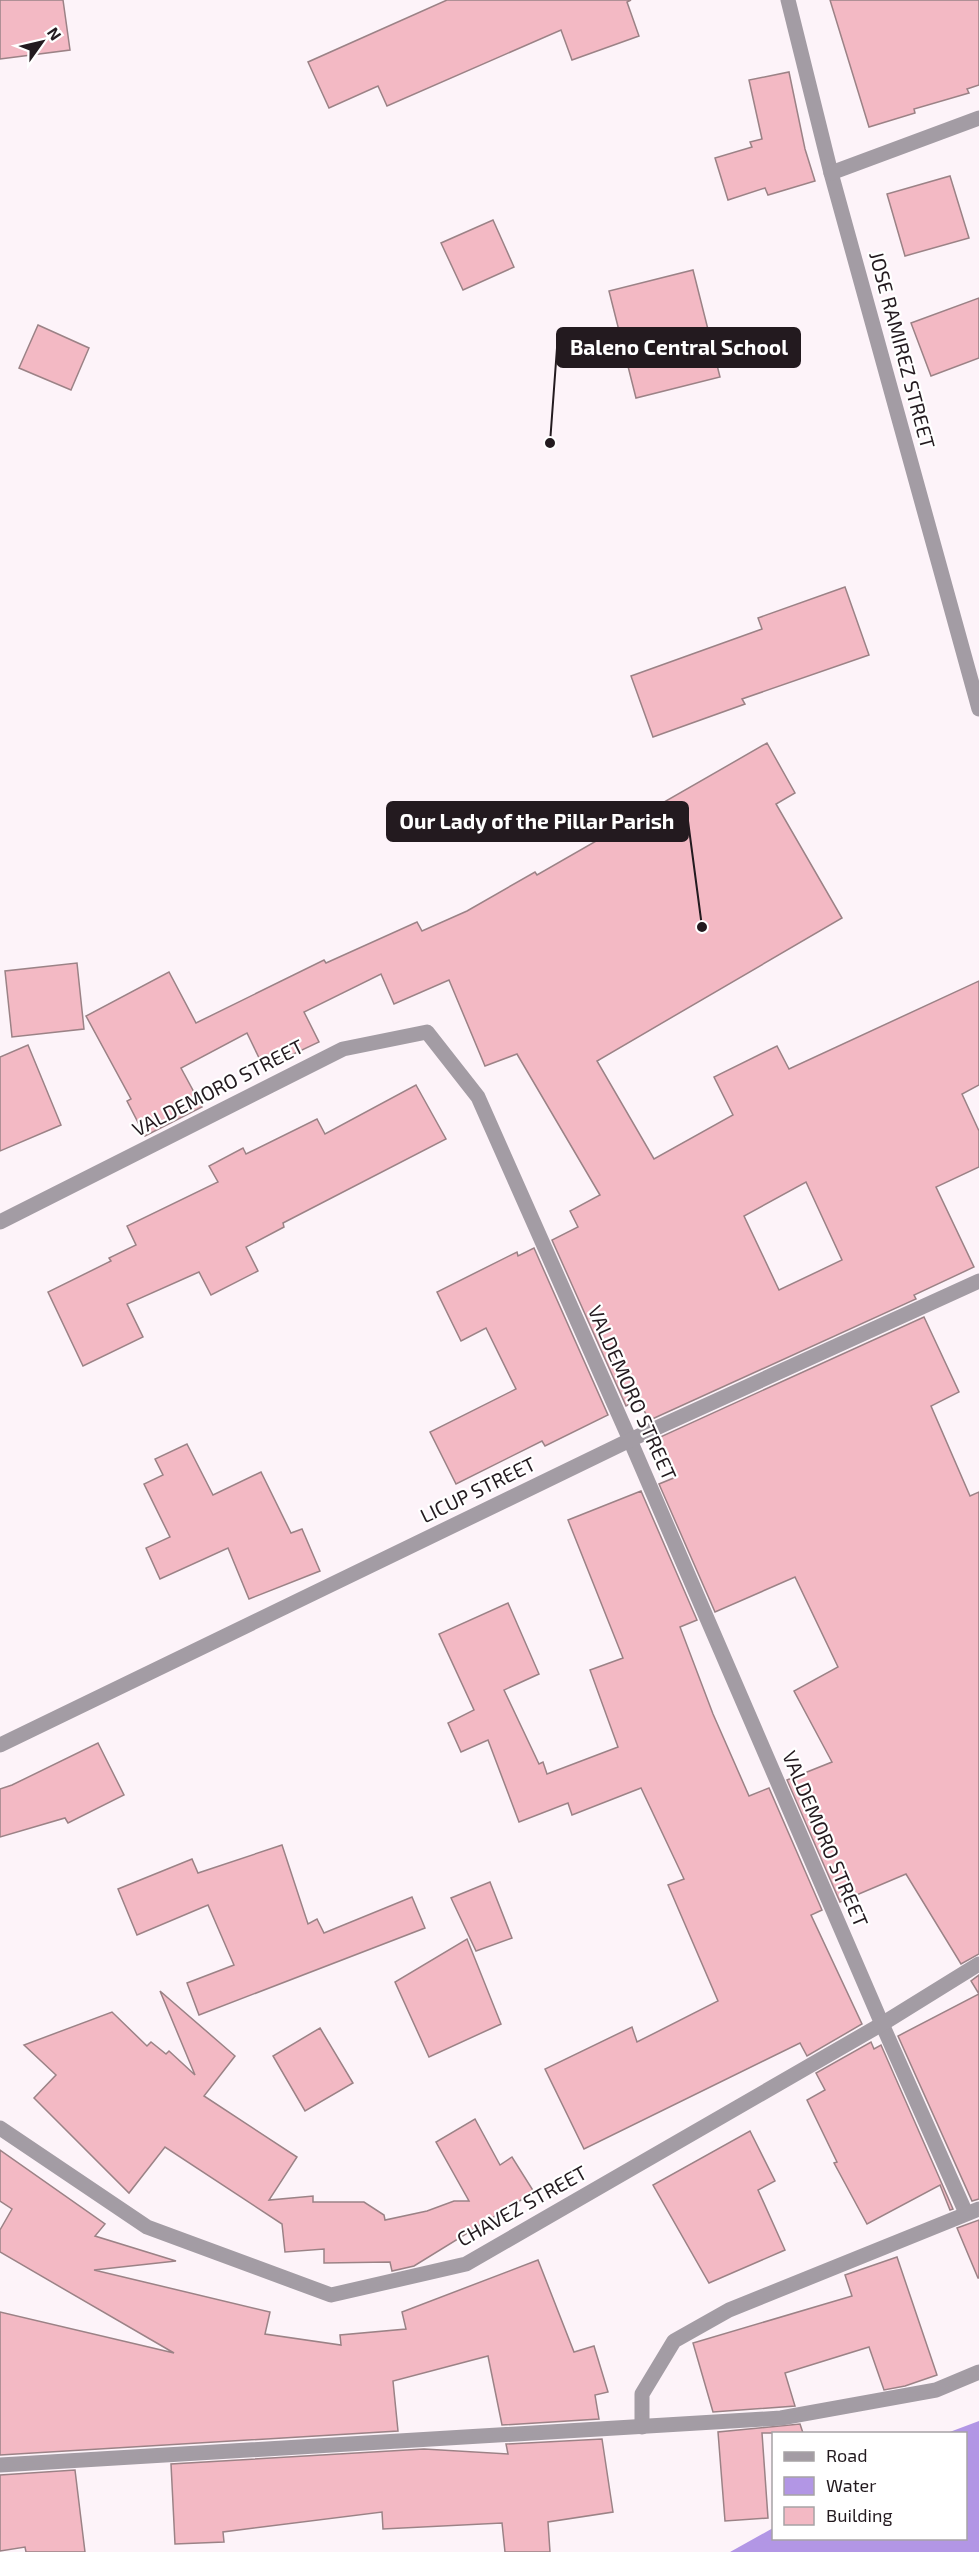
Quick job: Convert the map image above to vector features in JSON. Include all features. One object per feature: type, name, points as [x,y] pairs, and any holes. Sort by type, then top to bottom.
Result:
[{"type":"street","name":"JOSE RAMIREZ STREET","points":[[788,0],[831,173],[979,709]]},
{"type":"street","points":[[831,173],[979,118]]},
{"type":"street","name":"VALDEMORO STREET","points":[[0,1222],[343,1049],[427,1032],[478,1097],[630,1440],[882,2024],[973,2211]]},
{"type":"street","name":"LICUP STREET","points":[[0,1744],[630,1440],[979,1281]]},
{"type":"street","name":"CHAVEZ STREET","points":[[0,2128],[147,2227],[331,2295],[466,2264],[882,2024],[979,1964]]},
{"type":"street","points":[[642,2427],[642,2394],[674,2341],[729,2310],[973,2211]]},
{"type":"street","points":[[0,2465],[781,2418],[936,2390],[979,2372]]},
{"type":"water","points":[[979,2421],[979,2552],[730,2552],[772,2529],[772,2540],[967,2540],[967,2432],[950,2432]]},
{"type":"building","points":[[0,0],[63,0],[70,50],[0,59]]},
{"type":"building","points":[[447,0],[631,0],[627,2],[639,36],[572,60],[561,30],[387,106],[378,86],[329,108],[308,62]]},
{"type":"building","points":[[830,0],[979,0],[979,85],[967,89],[969,93],[914,109],[915,113],[869,127]]},
{"type":"building","points":[[789,72],[805,149],[815,181],[768,195],[765,188],[728,200],[715,158],[752,147],[750,142],[762,139],[749,80]]},
{"type":"building","points":[[950,176],[969,238],[905,256],[887,194]]},
{"type":"building","points":[[493,220],[514,267],[463,290],[441,243]]},
{"type":"building","points":[[693,270],[720,377],[636,398],[609,291]]},
{"type":"building","points":[[979,298],[979,358],[931,376],[911,323]]},
{"type":"building","points":[[38,325],[89,348],[71,390],[19,368]]},
{"type":"building","points":[[845,587],[869,655],[742,699],[745,704],[653,737],[631,676],[762,629],[758,618]]},
{"type":"building","points":[[767,743],[795,793],[776,804],[842,918],[597,1061],[654,1159],[733,1115],[714,1077],[777,1046],[789,1069],[979,981],[979,1085],[962,1094],[979,1131],[979,1167],[936,1187],[974,1267],[914,1295],[916,1299],[650,1420],[637,1400],[626,1406],[552,1240],[578,1227],[570,1211],[600,1195],[517,1054],[485,1066],[449,980],[394,1004],[381,974],[304,1012],[319,1042],[264,1068],[247,1033],[181,1068],[202,1107],[145,1136],[127,1101],[131,1099],[86,1016],[169,972],[196,1023],[324,960],[326,963],[417,922],[422,931],[467,911],[535,872],[537,875]],"holes":[[[806,1182],[842,1260],[779,1290],[744,1216]]]},
{"type":"building","points":[[77,963],[84,1029],[12,1037],[5,971]]},
{"type":"building","points":[[28,1045],[61,1125],[0,1151],[0,1057]]},
{"type":"building","points":[[416,1085],[446,1139],[283,1223],[284,1227],[246,1247],[258,1271],[211,1295],[199,1272],[127,1304],[143,1337],[83,1366],[48,1292],[111,1261],[109,1258],[136,1245],[127,1226],[218,1182],[209,1166],[243,1148],[246,1154],[317,1119],[325,1134]]},
{"type":"building","points":[[534,1248],[608,1415],[545,1446],[542,1441],[456,1484],[430,1432],[516,1389],[486,1328],[461,1341],[437,1292],[517,1252],[518,1256]]},
{"type":"building","points":[[924,1317],[959,1392],[931,1406],[970,1496],[979,1492],[979,1954],[961,1964],[906,1874],[840,1902],[787,1780],[832,1762],[794,1691],[838,1667],[795,1577],[715,1612],[659,1484],[676,1477],[658,1438]]},
{"type":"building","points":[[187,1444],[213,1495],[261,1472],[291,1533],[302,1529],[320,1571],[249,1599],[228,1548],[160,1579],[146,1548],[170,1537],[144,1484],[163,1475],[155,1459]]},
{"type":"building","points":[[641,1491],[697,1620],[680,1627],[713,1714],[749,1796],[769,1788],[822,1910],[811,1915],[862,2024],[807,2056],[800,2043],[584,2149],[545,2069],[632,2027],[637,2042],[718,2001],[668,1885],[684,1879],[641,1788],[572,1815],[568,1803],[519,1822],[488,1740],[461,1752],[448,1723],[474,1710],[439,1634],[508,1603],[539,1674],[504,1690],[539,1764],[543,1762],[547,1774],[618,1747],[590,1670],[623,1658],[568,1520]]},
{"type":"building","points":[[98,1743],[124,1795],[68,1823],[65,1818],[0,1837],[0,1789]]},
{"type":"building","points":[[282,1845],[308,1924],[317,1919],[324,1933],[412,1897],[425,1928],[199,2015],[187,1983],[234,1965],[208,1905],[137,1935],[118,1889],[192,1859],[198,1873]]},
{"type":"building","points":[[490,1882],[512,1938],[476,1951],[451,1898]]},
{"type":"building","points":[[467,1939],[501,2024],[429,2057],[395,1982]]},
{"type":"building","points":[[979,1975],[979,1994],[971,1981]]},
{"type":"building","points":[[160,1991],[235,2056],[204,2096],[297,2157],[269,2200],[313,2196],[313,2202],[364,2202],[384,2215],[385,2220],[427,2211],[454,2201],[469,2201],[436,2142],[475,2119],[500,2165],[512,2157],[534,2192],[414,2266],[392,2271],[390,2262],[324,2263],[324,2249],[285,2252],[282,2224],[165,2147],[129,2193],[34,2098],[56,2075],[24,2045],[112,2012],[147,2046],[151,2042],[166,2054],[169,2051],[195,2075]]},
{"type":"building","points":[[979,1994],[979,2199],[972,2201],[898,2036]]},
{"type":"building","points":[[320,2028],[353,2083],[305,2111],[273,2056]]},
{"type":"building","points":[[871,2042],[874,2049],[881,2045],[953,2209],[950,2210],[940,2185],[867,2224],[834,2163],[837,2162],[807,2100],[825,2090],[816,2073]]},
{"type":"building","points":[[750,2131],[775,2181],[758,2190],[785,2250],[709,2283],[653,2185]]},
{"type":"building","points":[[0,2150],[105,2224],[95,2236],[176,2261],[94,2270],[270,2312],[265,2334],[341,2345],[340,2335],[406,2329],[402,2312],[538,2260],[574,2352],[594,2346],[608,2392],[595,2395],[599,2419],[502,2425],[488,2356],[393,2381],[398,2431],[0,2455],[0,2312],[174,2353],[0,2252],[0,2230],[12,2209],[0,2201]]},
{"type":"building","points":[[979,2220],[979,2278],[978,2278],[957,2228]]},
{"type":"building","points":[[897,2257],[937,2375],[905,2386],[884,2390],[869,2347],[785,2373],[795,2406],[713,2412],[693,2343],[852,2296],[845,2275]]},
{"type":"building","points":[[800,2424],[803,2432],[762,2433],[768,2518],[725,2521],[718,2432]]},
{"type":"building","points":[[602,2439],[613,2512],[548,2522],[550,2552],[505,2552],[502,2523],[383,2529],[382,2512],[223,2532],[224,2542],[175,2544],[171,2464],[424,2449],[508,2454],[506,2444]]},
{"type":"building","points":[[75,2470],[85,2552],[26,2552],[25,2547],[0,2551],[0,2475]]},
{"type":"place","name":"Baleno Central School","points":[[550,443]]},
{"type":"place","name":"Our Lady of the Pillar Parish","points":[[702,927]]}]
